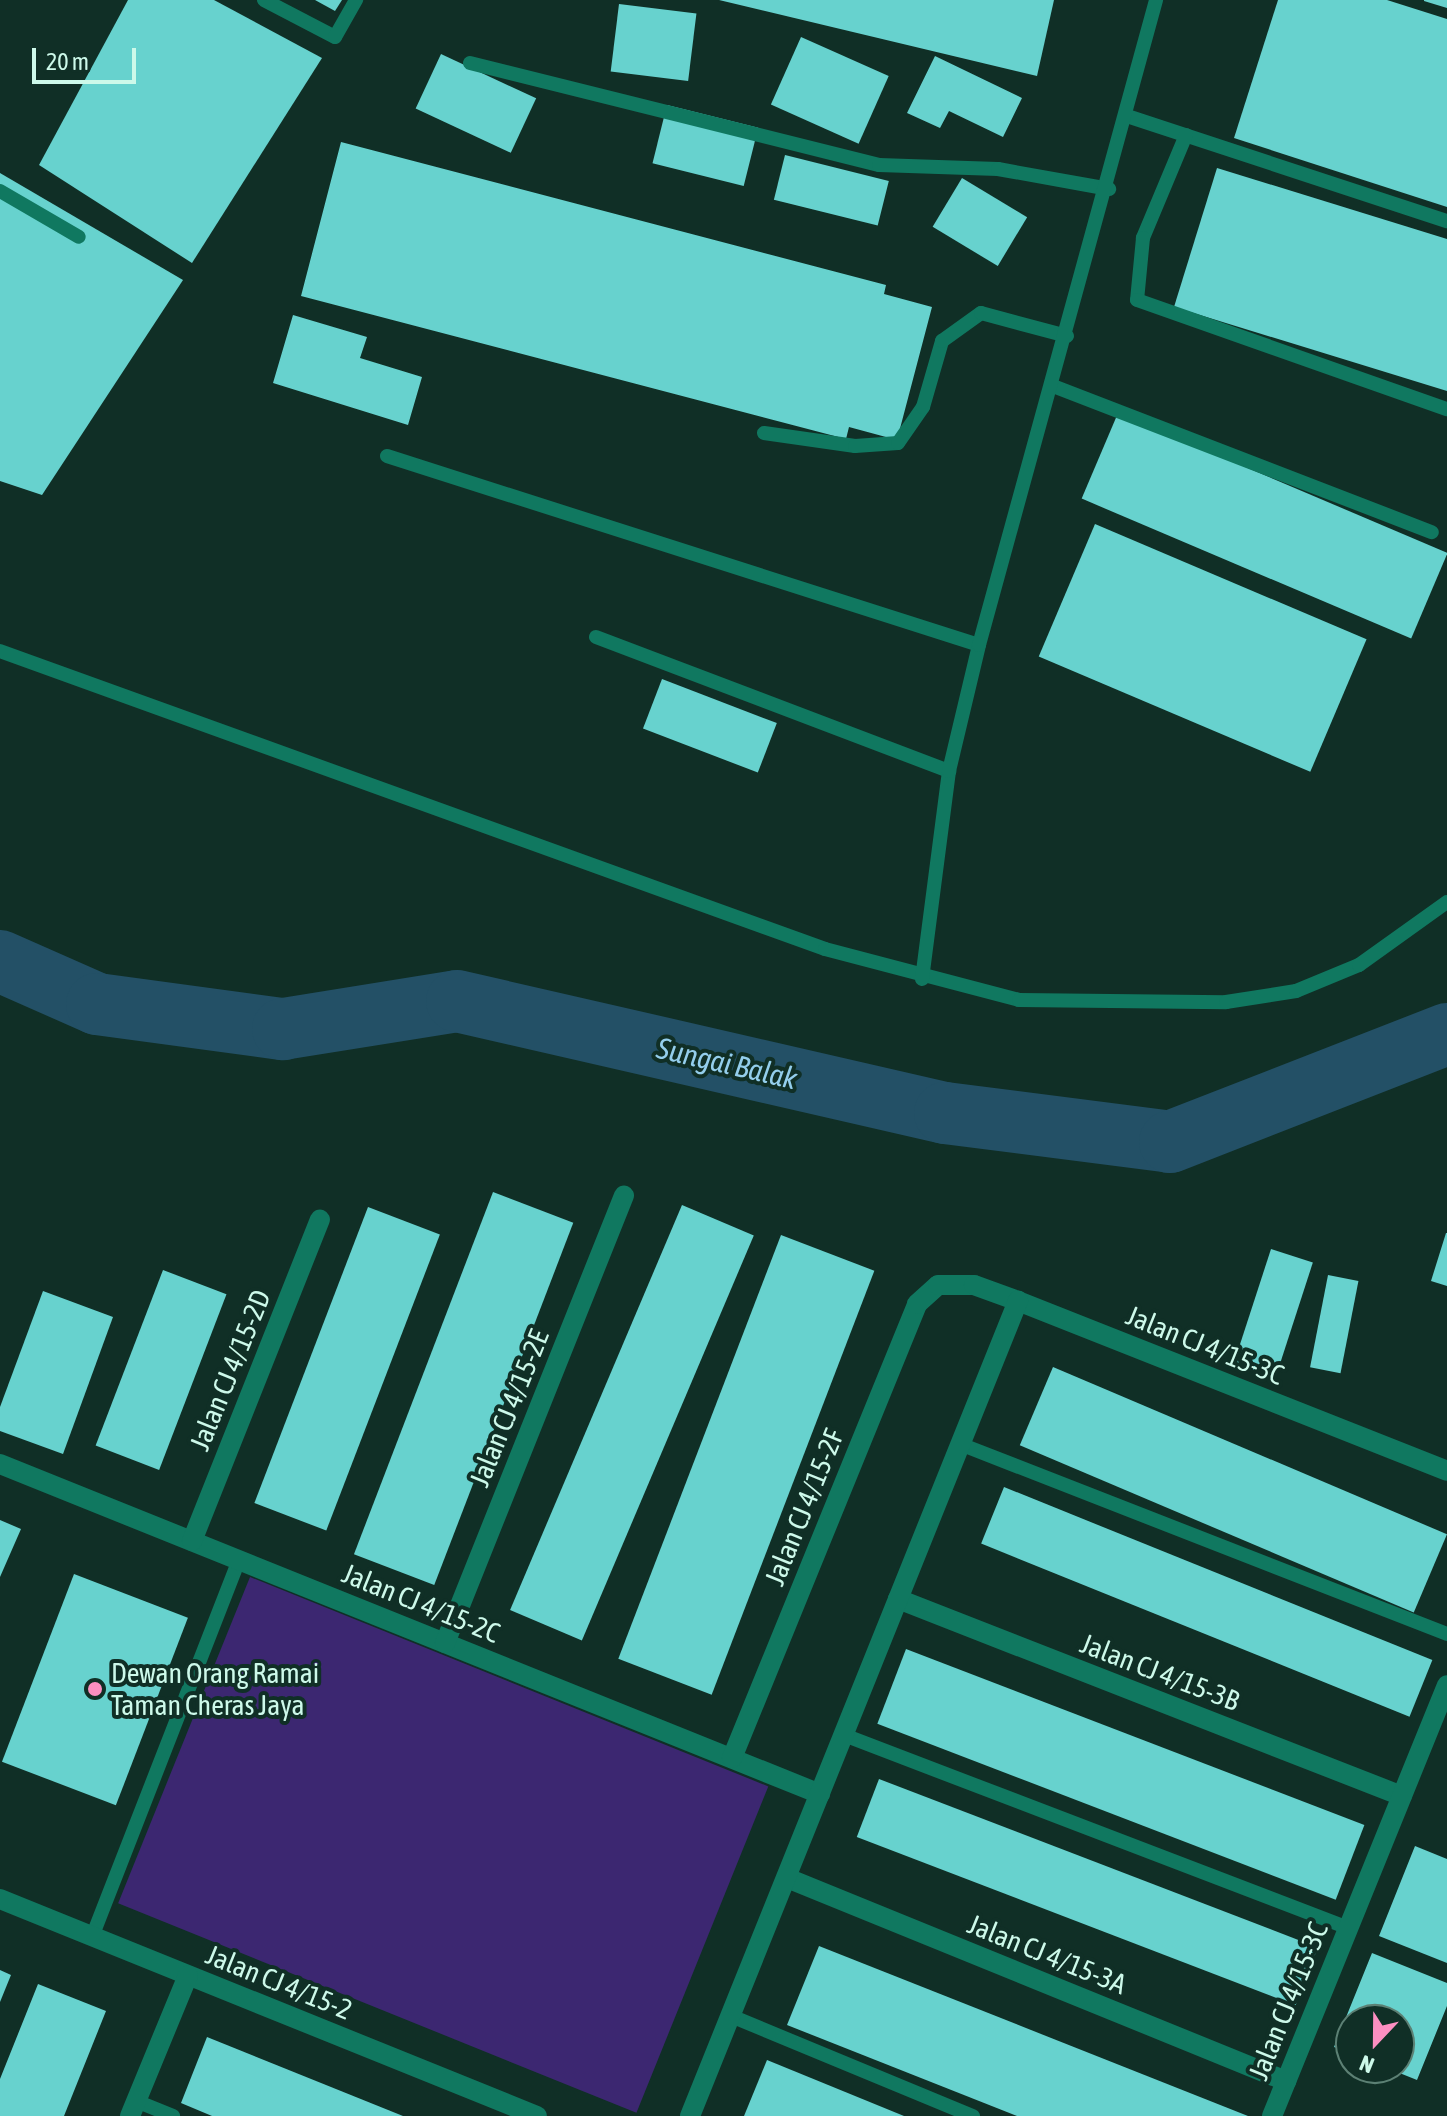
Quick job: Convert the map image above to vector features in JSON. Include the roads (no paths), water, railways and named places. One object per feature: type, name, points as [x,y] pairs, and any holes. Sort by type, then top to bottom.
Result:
[{"type":"street","name":"Jalan CJ 4/15-2E","points":[[445,1643],[624,1195]]},
{"type":"street","name":"Jalan CJ 4/15-2D","points":[[192,1541],[320,1220]]},
{"type":"street","name":"Jalan CJ 4/15-3C","points":[[938,1285],[974,1285],[1018,1301],[1447,1471]]},
{"type":"street","name":"Jalan CJ 4/15-2F","points":[[732,1758],[917,1304],[938,1285]]},
{"type":"street","points":[[690,2116],[1018,1301]]},
{"type":"street","name":"Jalan CJ 4/15-2C","points":[[0,1464],[820,1794]]},
{"type":"street","name":"Jalan CJ 4/15-3B","points":[[898,1599],[1402,1796]]},
{"type":"street","name":"Jalan CJ 4/15-3C","points":[[1272,2116],[1447,1685]]},
{"type":"street","name":"Jalan CJ 4/15-3A","points":[[787,1878],[1286,2081]]},
{"type":"street","name":"Jalan CJ 4/15-2","points":[[0,1899],[537,2116]]},
{"type":"street","points":[[133,2108],[188,1975]]},
{"type":"lane","points":[[264,0],[335,37],[356,0]]},
{"type":"lane","points":[[922,979],[949,771],[979,645],[1109,189],[1156,0]]},
{"type":"lane","points":[[470,63],[879,165],[998,169],[1109,189]]},
{"type":"lane","points":[[1127,116],[1447,221]]},
{"type":"lane","points":[[1186,135],[1143,238],[1137,300],[1447,409]]},
{"type":"lane","points":[[0,191],[79,237]]},
{"type":"lane","points":[[764,433],[855,446],[898,443],[923,407],[942,341],[981,313],[1067,336]]},
{"type":"lane","points":[[1053,386],[1432,532]]},
{"type":"lane","points":[[387,456],[979,645]]},
{"type":"lane","points":[[596,637],[949,771]]},
{"type":"lane","points":[[0,651],[922,979],[1019,1000],[1226,1002],[1296,991],[1359,965],[1447,902]]},
{"type":"lane","points":[[960,1444],[1447,1634]]},
{"type":"lane","points":[[92,1937],[239,1560]]},
{"type":"lane","points":[[844,1735],[1348,1928]]},
{"type":"lane","points":[[731,2016],[973,2116]]},
{"type":"lane","points":[[133,2108],[173,2116]]},
{"type":"waterway","name":"Sungai Balak","points":[[0,961],[97,1004],[283,1029],[457,1001],[945,1113],[1170,1142],[1447,1034]]},
{"type":"place","name":"Dewan Orang Ramai Taman Cheras Jaya","points":[[95,1689]]}]
